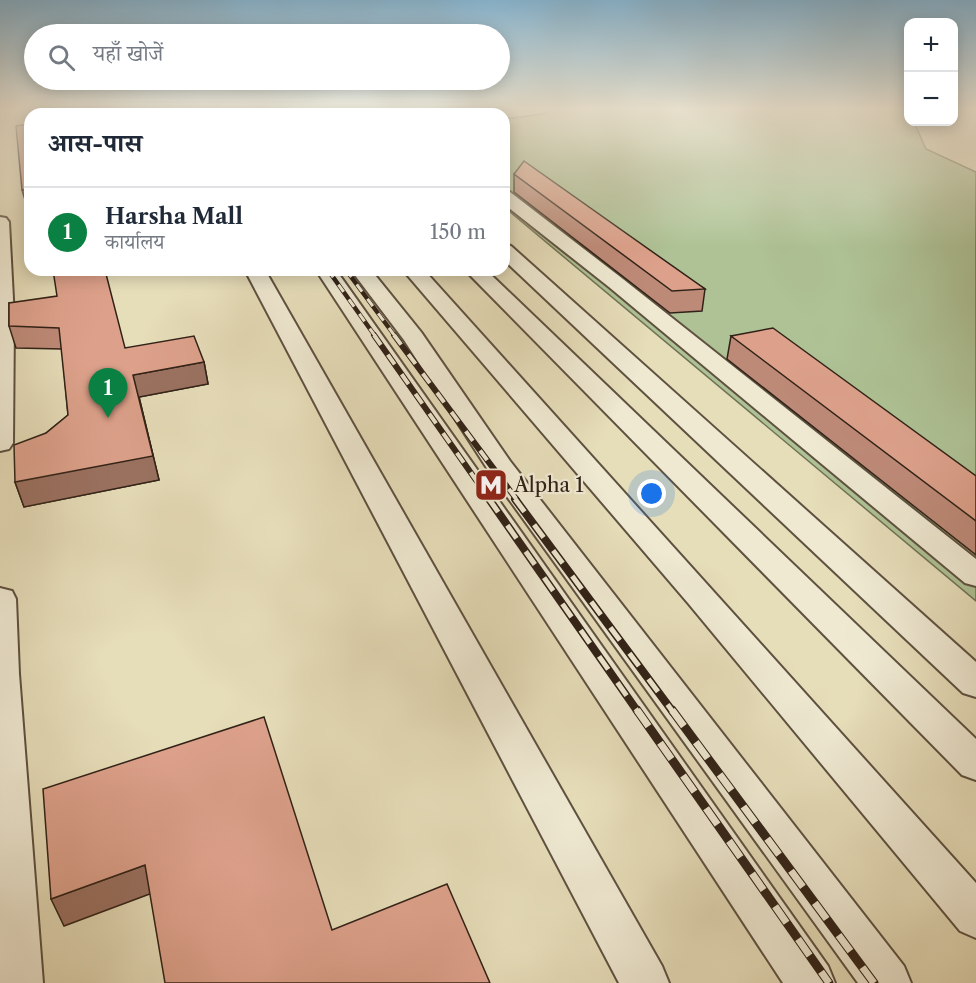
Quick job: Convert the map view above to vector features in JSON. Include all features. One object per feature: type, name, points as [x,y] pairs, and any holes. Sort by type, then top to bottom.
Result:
[{"type":"street","points":[[510,201],[616,283],[976,575]]},
{"type":"street","points":[[0,222],[3,318],[0,443]]},
{"type":"street","points":[[510,256],[976,683]]},
{"type":"street","points":[[258,276],[645,983]]},
{"type":"street","points":[[330,276],[811,983]]},
{"type":"street","points":[[366,276],[413,337],[500,467],[887,983]]},
{"type":"street","points":[[418,276],[700,595],[976,916]]},
{"type":"street","points":[[481,276],[976,764]]},
{"type":"street","points":[[0,598],[1,674],[19,983]]},
{"type":"green space","points":[[510,155],[939,155],[976,172],[976,601],[510,212]]},
{"type":"building","points":[[19,155],[24,155],[24,190],[22,190]]},
{"type":"building","points":[[524,161],[705,289],[672,291],[514,174]]},
{"type":"building","points":[[54,276],[107,276],[125,348],[194,336],[204,362],[133,375],[153,456],[15,482],[14,445],[46,433],[68,415],[59,328],[9,326],[9,303],[57,296]]},
{"type":"building","points":[[773,328],[976,476],[976,521],[731,336]]},
{"type":"building","points":[[264,717],[332,930],[447,884],[490,983],[165,983],[145,865],[51,899],[43,789]]},
{"type":"railway","points":[[332,276],[375,336]]},
{"type":"railway","points":[[350,276],[395,336]]},
{"type":"railway","points":[[374,335],[490,500]]},
{"type":"railway","points":[[394,335],[517,500]]},
{"type":"railway","points":[[489,499],[638,712]]},
{"type":"railway","points":[[515,499],[673,712]]},
{"type":"railway","points":[[637,710],[829,983]]},
{"type":"railway","points":[[672,710],[874,983]]},
{"type":"place","name":"Harsha Mall","points":[[108,418]]},
{"type":"place","name":"Alpha 1","points":[[491,485]]}]
